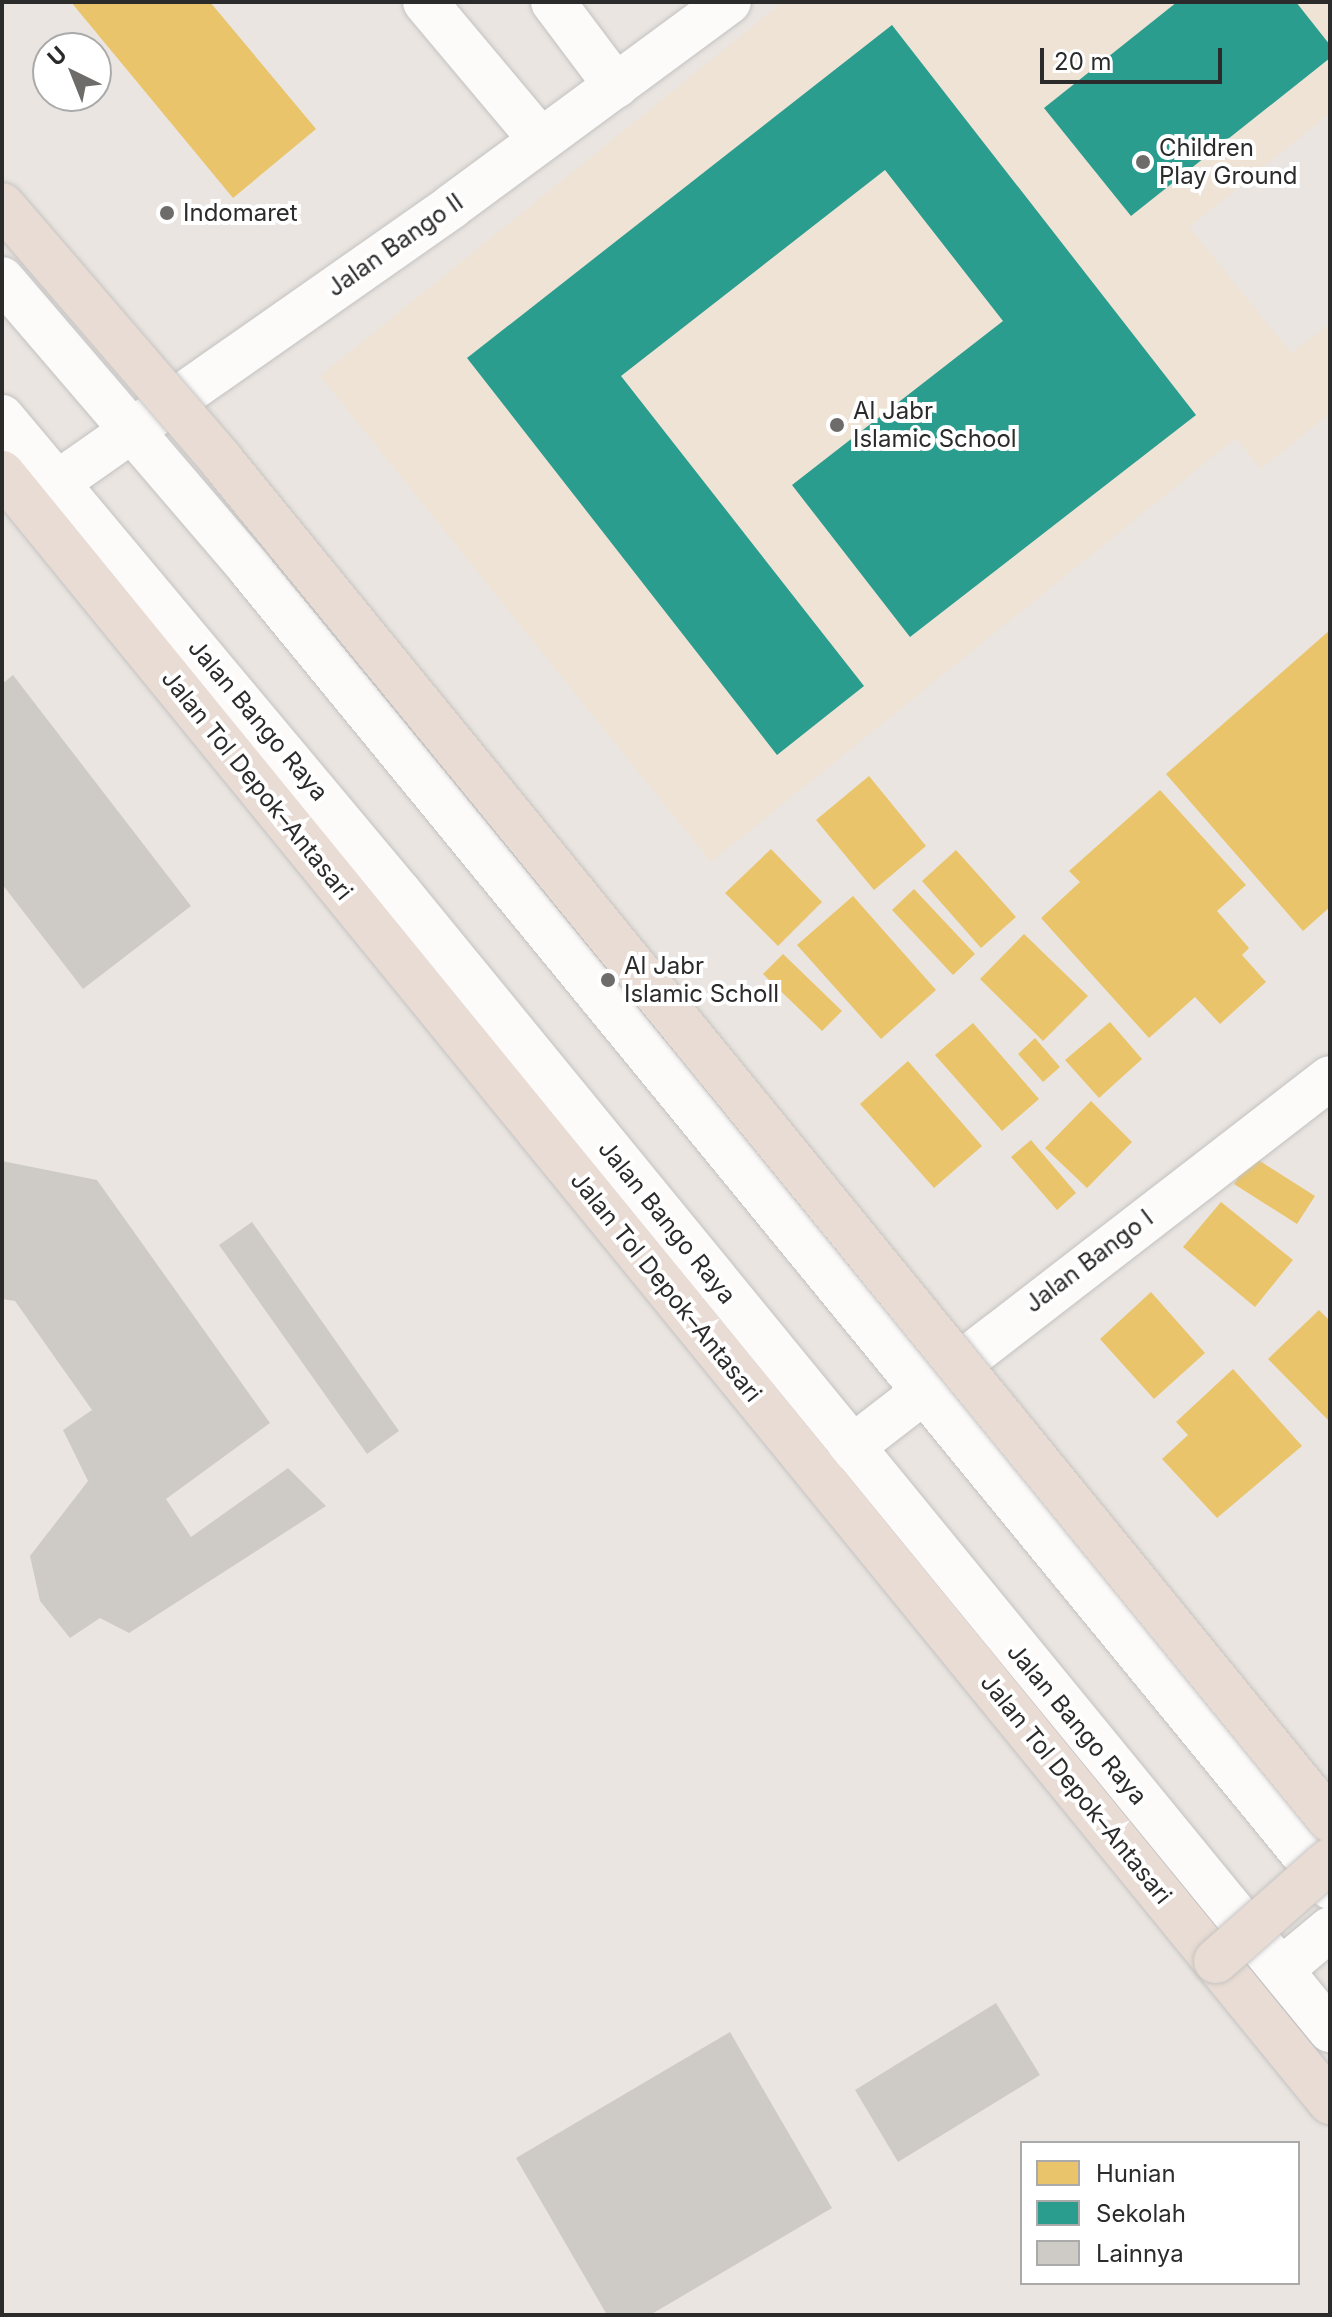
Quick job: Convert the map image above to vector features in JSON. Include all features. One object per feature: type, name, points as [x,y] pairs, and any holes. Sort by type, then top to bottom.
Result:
[{"type":"highway","points":[[2,205],[221,460],[1330,1820]]},
{"type":"highway","name":"Jalan Tol Depok–Antasari","points":[[2,473],[1330,2102]]},
{"type":"highway","points":[[1216,1961],[1330,1860]]},
{"type":"street","points":[[425,2],[541,140]]},
{"type":"street","points":[[553,2],[616,86]]},
{"type":"street","name":"Jalan Bango II","points":[[57,483],[541,140],[729,2]]},
{"type":"street","points":[[2,279],[251,570],[1330,1887]]},
{"type":"street","name":"Jalan Bango Raya","points":[[2,417],[361,845],[1330,2030]]},
{"type":"street","name":"Jalan Bango I","points":[[851,1448],[922,1390],[1330,1078]]},
{"type":"street","points":[[1282,1969],[1330,1929]]},
{"type":"shaded area","name":"Al Jabr Islamic School","points":[[783,2],[1330,2],[1330,113],[1189,227],[1291,353],[1330,323],[1330,413],[1261,469],[1236,438],[711,862],[320,376]]},
{"type":"building: Hunian","points":[[71,2],[210,2],[316,129],[233,198],[112,52],[112,32],[96,32]]},
{"type":"building: Hunian","points":[[1330,630],[1330,907],[1303,931],[1166,774]]},
{"type":"building: Hunian","points":[[869,776],[926,846],[874,890],[816,820]]},
{"type":"building: Hunian","points":[[1160,790],[1246,885],[1217,911],[1249,948],[1242,955],[1266,982],[1220,1024],[1195,997],[1149,1038],[1041,918],[1080,882],[1069,871]]},
{"type":"building: Hunian","points":[[771,849],[822,902],[778,946],[725,893]]},
{"type":"building: Hunian","points":[[956,850],[1016,917],[981,948],[922,881]]},
{"type":"building: Hunian","points":[[914,889],[975,954],[953,975],[892,910]]},
{"type":"building: Hunian","points":[[853,896],[936,990],[881,1039],[797,945]]},
{"type":"building: Hunian","points":[[1024,934],[1088,996],[1043,1041],[980,979]]},
{"type":"building: Hunian","points":[[783,954],[842,1011],[822,1031],[763,974]]},
{"type":"building: Hunian","points":[[1110,1022],[1142,1059],[1099,1098],[1065,1060]]},
{"type":"building: Hunian","points":[[973,1023],[1039,1099],[1002,1131],[935,1055]]},
{"type":"building: Hunian","points":[[1035,1038],[1060,1067],[1043,1082],[1018,1054]]},
{"type":"building: Hunian","points":[[908,1061],[982,1146],[934,1188],[860,1104]]},
{"type":"building: Hunian","points":[[1091,1101],[1132,1142],[1087,1188],[1045,1148]]},
{"type":"building: Hunian","points":[[1031,1140],[1076,1193],[1057,1210],[1011,1157]]},
{"type":"building: Hunian","points":[[1252,1156],[1315,1196],[1297,1224],[1234,1184]]},
{"type":"building: Hunian","points":[[1221,1202],[1293,1260],[1255,1307],[1183,1247]]},
{"type":"building: Hunian","points":[[1151,1292],[1205,1353],[1154,1399],[1100,1339]]},
{"type":"building: Hunian","points":[[1319,1310],[1330,1321],[1330,1422],[1268,1359]]},
{"type":"building: Hunian","points":[[1233,1369],[1302,1446],[1217,1518],[1162,1459],[1188,1435],[1176,1422]]},
{"type":"building: Sekolah","name":"Children Play Ground","points":[[1177,2],[1296,2],[1330,45],[1330,58],[1131,216],[1044,108]]},
{"type":"building: Sekolah","points":[[892,25],[1196,415],[910,637],[792,485],[1003,321],[885,170],[621,376],[864,686],[777,755],[467,358]]},
{"type":"building: Lainnya","points":[[13,675],[191,906],[83,989],[2,884],[2,684]]},
{"type":"building: Lainnya","points":[[2,1161],[97,1180],[270,1423],[166,1499],[191,1537],[288,1468],[326,1506],[129,1633],[100,1618],[70,1638],[40,1601],[30,1556],[88,1481],[63,1430],[92,1410],[15,1301],[2,1299]]},
{"type":"building: Lainnya","points":[[252,1222],[399,1431],[367,1454],[219,1245]]},
{"type":"building: Lainnya","points":[[996,2003],[1040,2075],[898,2162],[855,2090]]},
{"type":"building: Lainnya","points":[[730,2032],[832,2208],[650,2315],[607,2315],[516,2158]]},
{"type":"place","name":"Children Play Ground","points":[[1143,162]]},
{"type":"place","name":"Indomaret","points":[[167,213]]},
{"type":"place","name":"Al Jabr Islamic School","points":[[837,425]]},
{"type":"place","name":"Al Jabr Islamic Scholl","points":[[608,980]]}]
